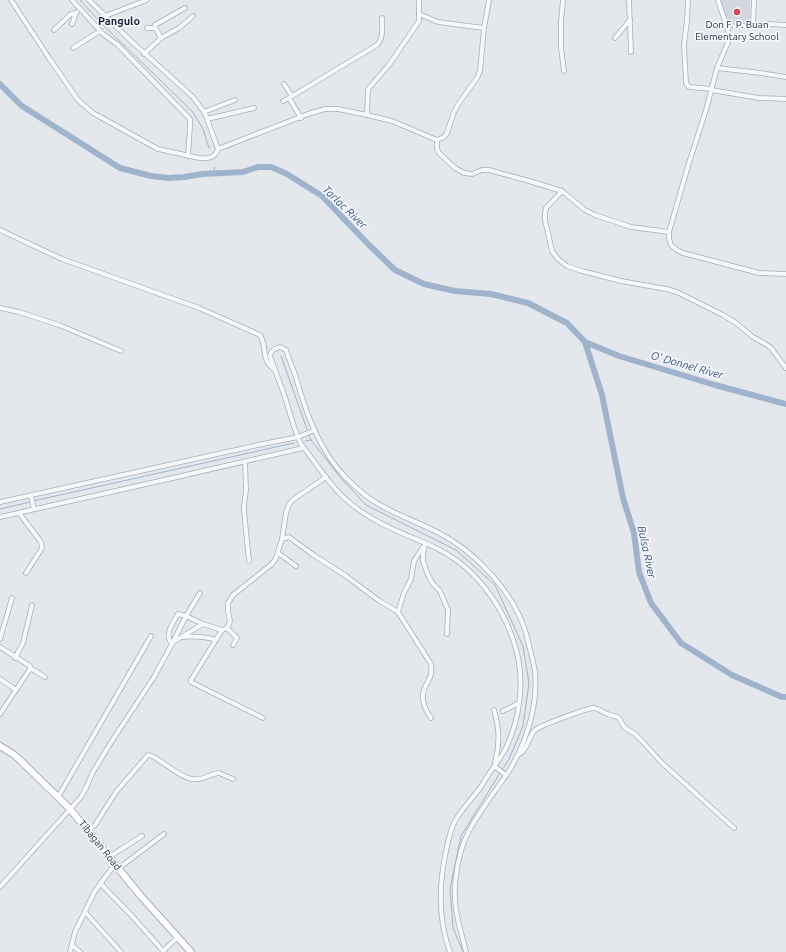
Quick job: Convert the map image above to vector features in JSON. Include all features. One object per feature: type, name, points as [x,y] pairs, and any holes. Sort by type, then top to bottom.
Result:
[{"type":"main road","name":"Tibagan Road","points":[[0,746],[20,760],[70,809],[140,894],[192,952]]},
{"type":"street","points":[[11,0],[78,100],[93,113],[158,149],[203,159],[217,154],[218,149],[207,119],[204,112],[193,97],[144,54],[90,0]]},
{"type":"street","points":[[72,0],[100,31],[118,45],[182,109],[190,119],[188,156]]},
{"type":"street","points":[[105,16],[148,0]]},
{"type":"street","points":[[367,115],[368,89],[389,64],[419,21],[419,0]]},
{"type":"street","points":[[218,149],[308,114],[325,109],[338,109],[392,121],[437,140],[444,137],[447,133],[454,112],[477,78],[480,71],[484,28],[489,0]]},
{"type":"street","points":[[563,0],[561,48],[564,71]]},
{"type":"street","points":[[629,0],[631,52]]},
{"type":"street","points":[[688,0],[684,44],[686,83],[689,86],[759,98],[786,99]]},
{"type":"street","points":[[718,0],[729,35],[728,42],[717,68],[669,232],[669,238],[671,245],[684,253],[759,273],[786,274]]},
{"type":"street","points":[[753,25],[754,0]]},
{"type":"street","points":[[72,24],[74,22],[74,15],[79,8]]},
{"type":"street","points":[[155,28],[155,25],[185,8]]},
{"type":"street","points":[[54,30],[70,14],[76,13]]},
{"type":"street","points":[[419,14],[438,22],[484,28]]},
{"type":"street","points":[[144,54],[161,38],[179,28],[193,16]]},
{"type":"street","points":[[283,102],[377,45],[380,41],[382,18]]},
{"type":"street","points":[[615,38],[630,20]]},
{"type":"street","points":[[727,27],[769,24],[786,25]]},
{"type":"street","points":[[147,28],[155,28]]},
{"type":"street","points":[[155,28],[161,38]]},
{"type":"street","points":[[73,48],[100,31]]},
{"type":"street","points":[[717,68],[761,73],[786,78]]},
{"type":"street","points":[[284,84],[300,118]]},
{"type":"street","points":[[204,112],[235,100]]},
{"type":"street","points":[[207,119],[254,108]]},
{"type":"street","points":[[437,140],[437,149],[439,153],[455,168],[464,173],[472,174],[482,170],[489,170],[529,181],[562,191],[585,210],[595,215],[631,227],[669,232]]},
{"type":"street","points":[[562,191],[546,208],[545,213],[546,226],[552,251],[558,259],[567,266],[582,271],[621,281],[677,292],[736,323],[753,337],[771,348],[786,368]]},
{"type":"street","points":[[0,230],[62,259],[199,308],[260,335],[263,339],[266,361],[269,366],[274,369]]},
{"type":"street","points":[[0,308],[51,322],[121,351]]},
{"type":"street","points":[[450,952],[442,916],[441,899],[443,868],[447,846],[454,822],[496,766],[515,725],[519,703],[520,682],[517,653],[506,622],[497,604],[492,596],[465,568],[443,552],[388,528],[366,515],[333,486],[303,448],[270,356],[273,350],[280,347],[286,350],[313,431],[332,462],[346,479],[363,494],[381,506],[439,533],[458,544],[469,553],[493,577],[508,597],[525,631],[535,674],[535,687],[526,736],[512,766],[505,774],[466,838],[457,871],[455,887],[456,909],[466,952]]},
{"type":"street","points":[[0,502],[32,497],[258,445],[300,437],[313,431]]},
{"type":"street","points":[[0,517],[34,508],[303,448]]},
{"type":"street","points":[[245,461],[246,490],[244,511],[249,562]]},
{"type":"street","points":[[263,718],[192,682],[192,680],[222,630],[227,628],[229,624],[228,603],[232,595],[272,564],[276,558],[282,539],[289,504],[326,477]]},
{"type":"street","points":[[32,497],[34,508]]},
{"type":"street","points":[[19,513],[42,545],[42,548],[26,572]]},
{"type":"street","points":[[282,539],[289,537],[346,576],[380,602],[398,612],[431,664],[432,673],[423,694],[426,710],[431,718]]},
{"type":"street","points":[[398,612],[404,593],[411,579],[414,561],[425,544]]},
{"type":"street","points":[[425,544],[423,561],[428,575],[433,584],[440,591],[448,610],[447,634]]},
{"type":"street","points":[[278,553],[296,566]]},
{"type":"street","points":[[0,887],[84,792],[93,772],[110,744],[154,677],[186,616],[200,593]]},
{"type":"street","points":[[0,639],[12,598]]},
{"type":"street","points":[[15,658],[23,643],[32,604]]},
{"type":"street","points":[[173,643],[169,639],[168,635],[177,615],[179,614],[222,630]]},
{"type":"street","points":[[173,643],[203,624]]},
{"type":"street","points":[[227,628],[236,638],[233,645]]},
{"type":"street","points":[[58,797],[151,636]]},
{"type":"street","points":[[181,637],[208,638],[216,640]]},
{"type":"street","points":[[0,647],[45,677]]},
{"type":"street","points":[[1,712],[30,668]]},
{"type":"street","points":[[0,679],[16,690]]},
{"type":"street","points":[[503,711],[519,703]]},
{"type":"street","points":[[518,755],[524,750],[536,728],[571,714],[596,709],[619,718],[624,727],[642,741],[662,763],[734,828]]},
{"type":"street","points":[[494,710],[498,726],[498,752],[496,766]]},
{"type":"street","points":[[88,831],[95,825],[116,792],[148,755],[153,756],[171,770],[188,778],[203,779],[219,773],[234,780]]},
{"type":"street","points":[[496,766],[505,774]]},
{"type":"street","points":[[70,952],[75,932],[100,883],[117,866],[164,834]]},
{"type":"street","points":[[109,857],[142,836]]},
{"type":"street","points":[[100,883],[132,916],[163,952],[178,937]]},
{"type":"street","points":[[85,912],[121,952]]},
{"type":"street","points":[[72,945],[80,952]]},
{"type":"shaded area","name":"Don F. P. Buan Elementary School","points":[[719,0],[750,0],[750,23],[728,26]]},
{"type":"waterway","points":[[80,0],[102,24],[192,111],[203,129],[209,148]]},
{"type":"waterway","name":"Tarlac River","points":[[0,84],[22,106],[120,168],[151,176],[169,178],[202,174],[243,172],[258,167],[271,167],[287,174],[322,196],[395,270],[424,284],[455,291],[491,294],[528,303],[567,323],[585,342],[619,356],[715,385],[786,404]]},
{"type":"waterway","name":"Tarlac River","points":[[214,167],[215,174]]},
{"type":"waterway","name":"Bulsa River","points":[[585,342],[602,395],[623,498],[634,533],[639,572],[651,603],[681,643],[732,675],[782,697],[786,697]]},
{"type":"waterway","points":[[281,356],[308,432]]},
{"type":"waterway","points":[[309,435],[311,440],[340,477],[366,505],[456,550],[495,585],[523,646],[529,683],[523,726],[509,759],[502,770]]},
{"type":"waterway","points":[[305,441],[311,440]]},
{"type":"waterway","points":[[33,501],[294,443]]},
{"type":"waterway","points":[[0,509],[30,502]]},
{"type":"waterway","points":[[463,952],[453,928],[450,889],[461,836],[500,773]]},
{"type":"place","name":"Don F. P. Buan Elementary School","points":[[737,12]]},
{"type":"district","name":"Pangulo","points":[[119,21]]},
{"type":"water label","name":"O' Donnel River","points":[[687,365]]}]
